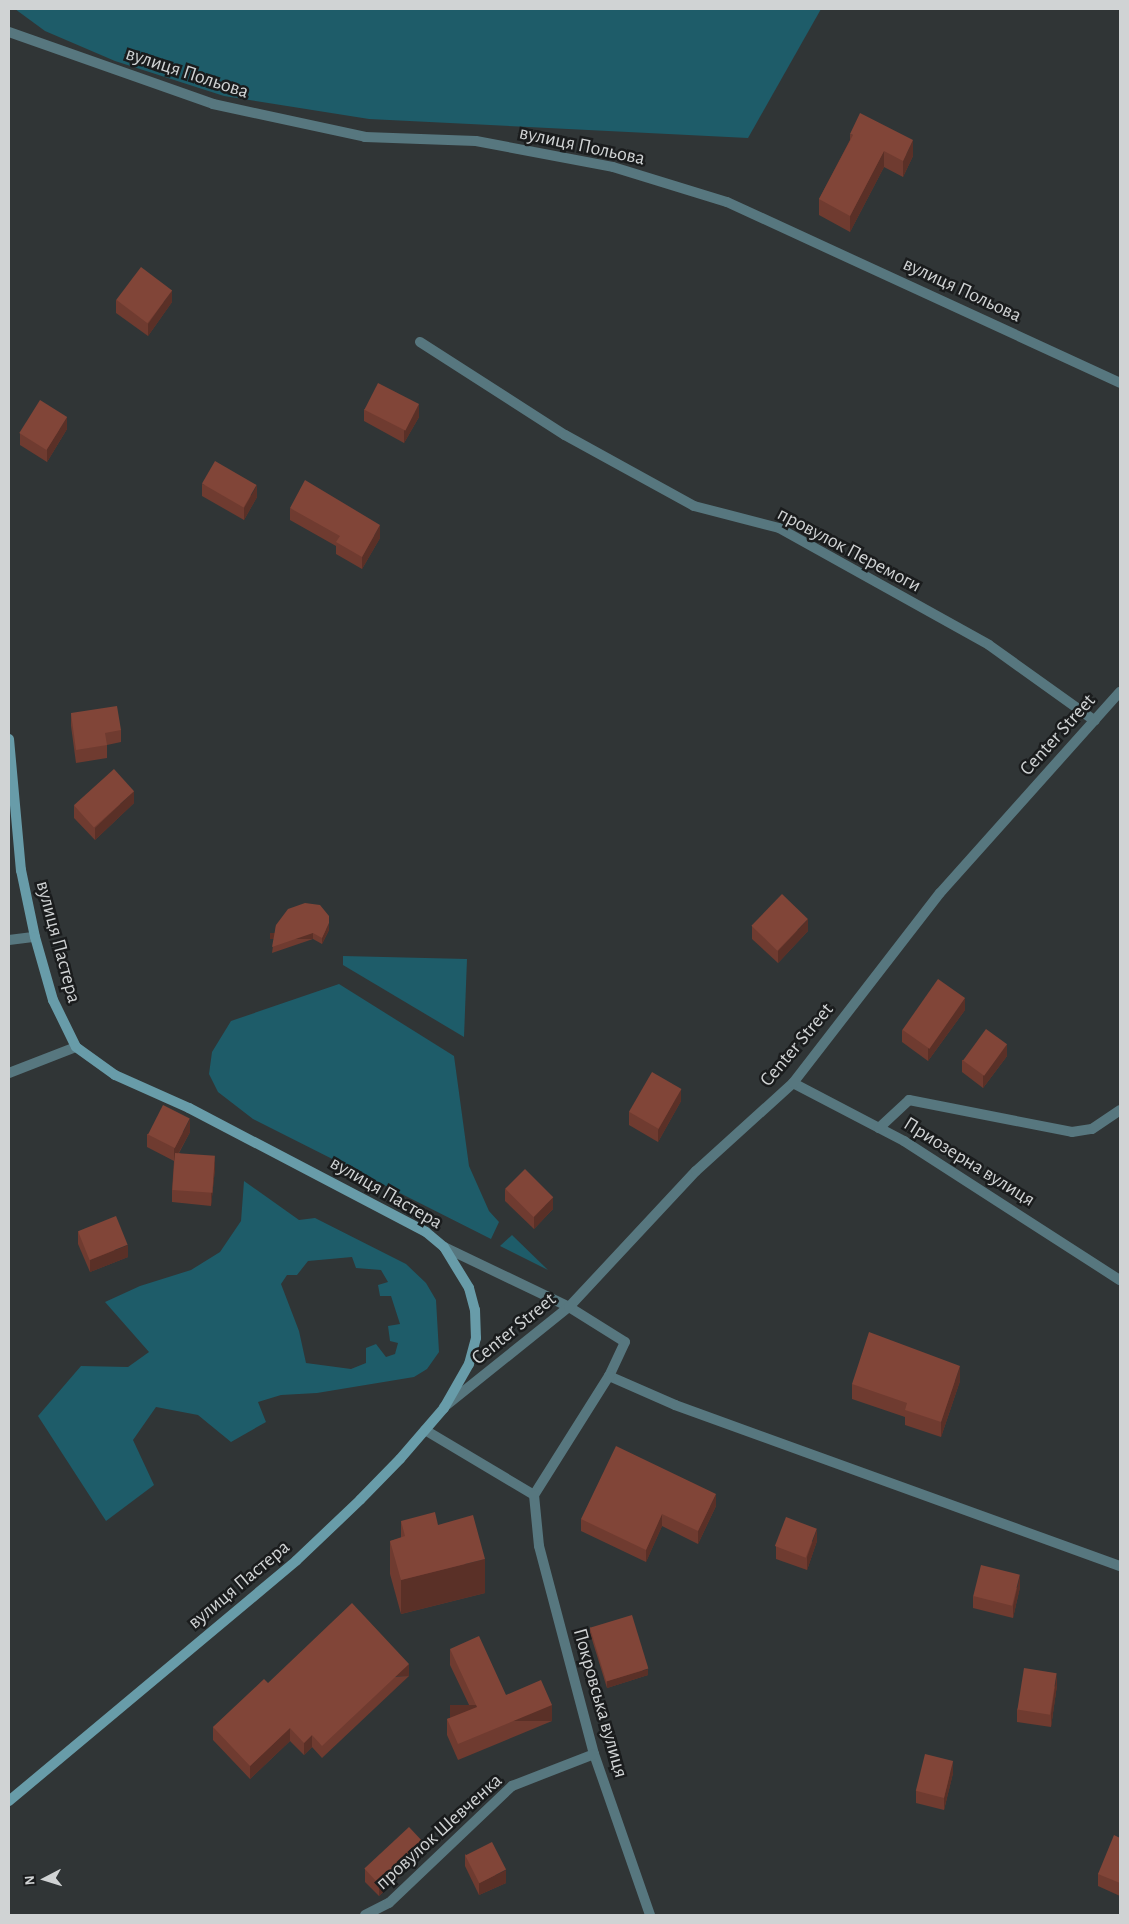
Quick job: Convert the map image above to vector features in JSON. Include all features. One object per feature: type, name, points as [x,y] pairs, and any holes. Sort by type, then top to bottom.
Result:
[{"type":"street","name":"вулиця Польова","points":[[9,32],[213,104],[365,136],[476,141],[613,167],[727,202],[1120,383]]},
{"type":"street","name":"провулок Перемоги","points":[[420,342],[565,435],[694,506],[779,528],[980,640],[1095,721]]},
{"type":"street","name":"Center Street","points":[[444,1408],[570,1307],[696,1171],[793,1083],[940,893],[1120,692]]},
{"type":"street","name":"вулиця Пастера","points":[[9,739],[21,870],[34,937],[53,1000],[76,1047],[115,1075],[190,1108],[426,1232],[444,1246],[470,1288],[475,1310],[476,1338],[469,1364],[444,1408],[394,1466],[296,1561],[9,1801]]},
{"type":"street","points":[[9,940],[34,937]]},
{"type":"street","points":[[9,1073],[76,1047]]},
{"type":"street","name":"Приозерна вулиця","points":[[793,1083],[879,1128],[1028,1219],[1120,1280]]},
{"type":"street","points":[[879,1128],[909,1100],[1072,1132],[1092,1129],[1120,1110]]},
{"type":"street","points":[[425,1430],[534,1496],[609,1376],[625,1342],[570,1307],[444,1246]]},
{"type":"street","points":[[609,1376],[675,1405],[1120,1566]]},
{"type":"street","name":"Покровська вулиця","points":[[534,1496],[539,1546],[594,1754],[650,1915]]},
{"type":"street","name":"провулок Шевченка","points":[[365,1915],[389,1904],[512,1786],[594,1754]]},
{"type":"shaded area","points":[[15,9],[821,9],[748,138],[369,119],[224,96],[115,61],[45,31]]},
{"type":"shaded area","points":[[343,956],[467,959],[464,1037],[343,965]]},
{"type":"shaded area","points":[[339,984],[454,1056],[469,1166],[489,1211],[499,1222],[491,1239],[253,1119],[218,1092],[209,1074],[212,1052],[231,1021]]},
{"type":"shaded area","points":[[244,1181],[299,1220],[315,1218],[406,1264],[426,1283],[436,1300],[439,1352],[427,1369],[414,1377],[317,1393],[281,1395],[258,1402],[266,1422],[231,1442],[198,1415],[156,1407],[133,1440],[154,1485],[106,1521],[38,1416],[81,1366],[128,1367],[149,1352],[105,1302],[140,1286],[191,1270],[220,1252],[241,1221]],"holes":[[[352,1257],[356,1268],[381,1270],[388,1282],[378,1285],[380,1296],[391,1296],[400,1324],[388,1326],[390,1341],[398,1343],[395,1354],[386,1357],[376,1344],[366,1348],[366,1363],[351,1369],[306,1363],[299,1331],[281,1284],[287,1275],[297,1275],[308,1261]]]},
{"type":"shaded area","points":[[512,1235],[548,1270],[500,1246]]},
{"type":"building","points":[[860,113],[913,140],[903,161],[884,151],[850,216],[819,199],[853,135],[850,134]]},
{"type":"building","points":[[141,267],[172,290],[147,323],[116,300]]},
{"type":"building","points":[[378,383],[419,404],[405,431],[364,410]]},
{"type":"building","points":[[40,400],[67,417],[46,450],[19,433]]},
{"type":"building","points":[[215,461],[257,485],[244,508],[202,484]]},
{"type":"building","points":[[305,480],[380,525],[362,557],[336,542],[340,536],[290,508]]},
{"type":"building","points":[[117,706],[121,730],[105,733],[107,745],[76,750],[71,713]]},
{"type":"building","points":[[114,769],[134,791],[94,827],[74,805]]},
{"type":"building","points":[[782,894],[808,919],[777,951],[751,926]]},
{"type":"building","points":[[305,903],[320,905],[329,916],[329,923],[322,938],[313,933],[272,947],[276,925],[288,909]]},
{"type":"building","points":[[938,979],[965,998],[929,1049],[902,1030]]},
{"type":"building","points":[[986,1029],[1007,1044],[984,1076],[963,1061]]},
{"type":"building","points":[[652,1072],[681,1089],[658,1129],[629,1112]]},
{"type":"building","points":[[163,1105],[190,1119],[175,1148],[148,1134]]},
{"type":"building","points":[[175,1153],[215,1156],[212,1193],[172,1190]]},
{"type":"building","points":[[525,1169],[553,1197],[533,1217],[505,1189]]},
{"type":"building","points":[[116,1216],[128,1245],[90,1260],[78,1231]]},
{"type":"building","points":[[869,1332],[960,1366],[941,1422],[905,1410],[907,1403],[852,1384]]},
{"type":"building","points":[[616,1446],[716,1494],[698,1531],[662,1514],[646,1550],[581,1519]]},
{"type":"building","points":[[435,1512],[438,1525],[473,1515],[485,1559],[401,1580],[390,1541],[405,1536],[401,1521]]},
{"type":"building","points":[[786,1517],[817,1529],[806,1558],[775,1546]]},
{"type":"building","points":[[981,1565],[1020,1575],[1012,1606],[973,1596]]},
{"type":"building","points":[[352,1603],[409,1664],[322,1746],[312,1735],[304,1743],[290,1728],[250,1766],[213,1727],[264,1679],[268,1683]]},
{"type":"building","points":[[632,1615],[648,1669],[606,1681],[590,1628]]},
{"type":"building","points":[[479,1636],[506,1695],[541,1680],[552,1705],[458,1744],[447,1719],[477,1707],[450,1649]]},
{"type":"building","points":[[1024,1668],[1057,1673],[1050,1715],[1017,1709]]},
{"type":"building","points":[[925,1754],[953,1761],[944,1798],[916,1791]]},
{"type":"building","points":[[409,1827],[423,1842],[379,1884],[364,1869]]},
{"type":"building","points":[[1114,1835],[1120,1838],[1120,1883],[1098,1874]]},
{"type":"building","points":[[492,1842],[506,1870],[479,1883],[465,1856]]}]
